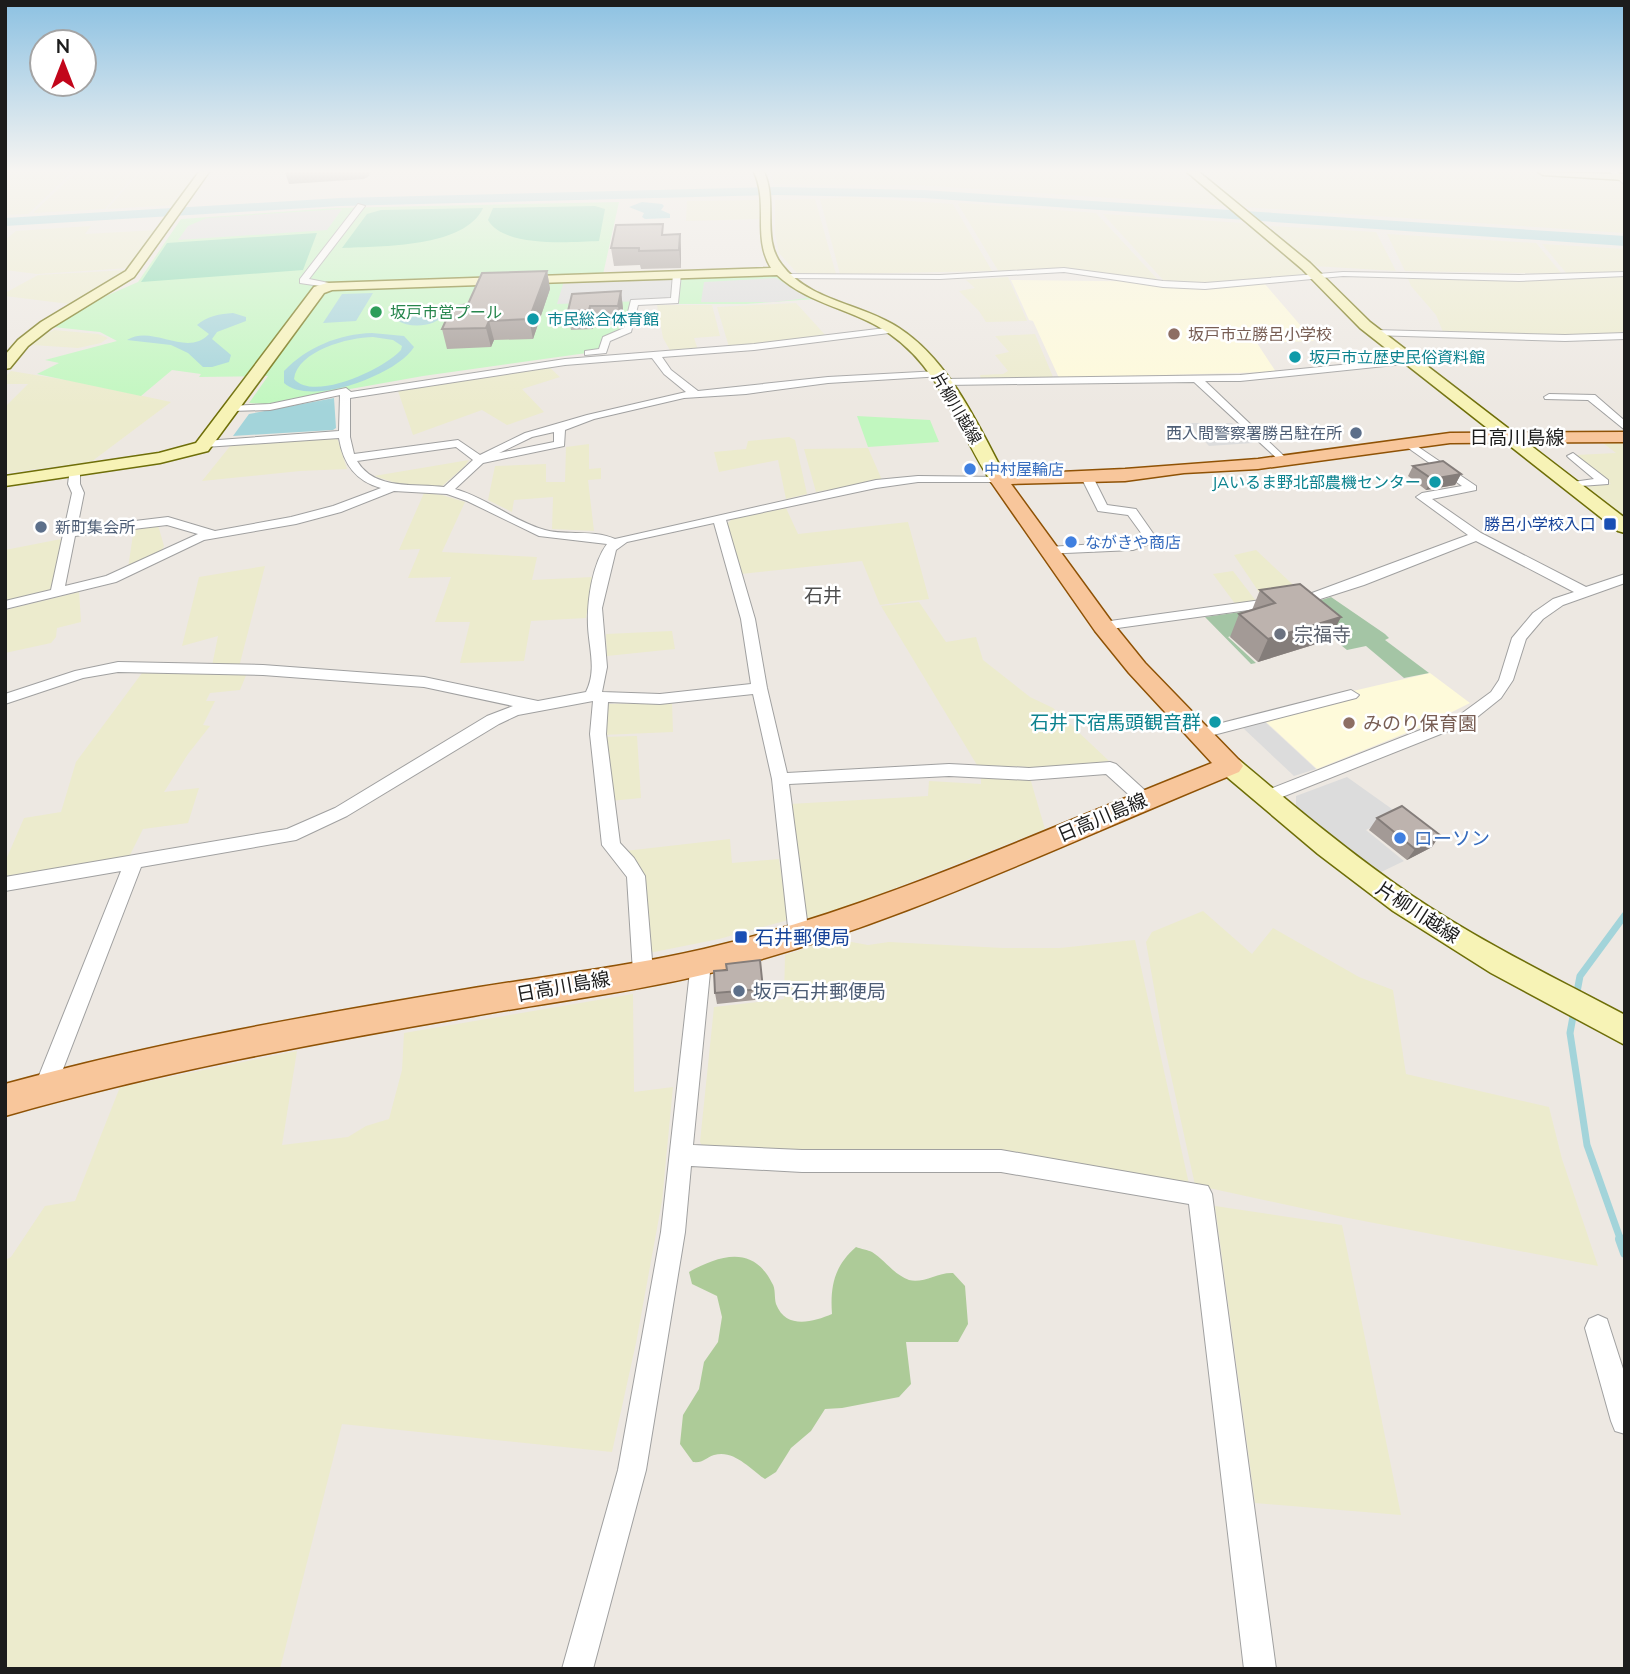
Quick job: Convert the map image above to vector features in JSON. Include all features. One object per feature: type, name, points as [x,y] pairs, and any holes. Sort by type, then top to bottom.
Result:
[{"type":"main road","name":"日高川島線","points":[[999,479],[1087,477],[1258,464],[1408,443],[1506,436],[1625,437]]},
{"type":"main road","points":[[999,479],[1103,626],[1137,668],[1230,766]]},
{"type":"main road","name":"日高川島線","points":[[5,1100],[131,1065],[701,962],[799,936],[905,898],[1230,766]]},
{"type":"street","points":[[5,365],[39,330],[69,309],[110,288],[130,274],[148,250]]},
{"type":"street","points":[[327,250],[303,281],[331,286],[677,274],[951,276],[1065,270],[1196,286],[1317,276],[1402,273],[1519,278],[1625,274]]},
{"type":"street","points":[[767,250],[782,273]]},
{"type":"street","points":[[1286,250],[1376,333],[1625,527]]},
{"type":"street","name":"片柳川越線","points":[[782,273],[821,298],[894,330],[918,350],[941,378],[999,479]]},
{"type":"street","points":[[346,394],[430,376],[603,351],[606,339],[628,330],[634,302],[676,301],[677,274]]},
{"type":"street","points":[[5,481],[195,451],[205,444],[319,290],[331,286]]},
{"type":"street","points":[[231,408],[270,407],[551,364],[754,347],[894,330]]},
{"type":"street","points":[[1376,333],[1565,338],[1625,336]]},
{"type":"street","points":[[655,354],[665,372],[676,377],[695,394]]},
{"type":"street","points":[[447,491],[458,475],[503,447],[631,406],[695,394],[746,391],[828,380],[1265,376],[1411,361]]},
{"type":"street","points":[[1196,378],[1282,460]]},
{"type":"street","points":[[346,394],[344,434],[351,458],[365,476],[393,487],[447,491],[492,507],[538,532],[606,539],[614,543]]},
{"type":"street","points":[[1549,397],[1591,397],[1625,427]]},
{"type":"street","points":[[205,444],[344,434]]},
{"type":"street","points":[[351,458],[458,443],[480,460]]},
{"type":"street","points":[[1408,443],[1472,488],[1422,497],[1477,536],[1583,591]]},
{"type":"street","points":[[1541,463],[1576,459],[1604,482],[1570,485]]},
{"type":"street","points":[[57,593],[79,493],[74,484],[74,471]]},
{"type":"street","points":[[1048,551],[1133,546],[1151,540],[1132,512],[1102,508],[1087,477]]},
{"type":"street","points":[[643,972],[636,876],[611,845],[598,734],[596,697],[601,674],[595,619],[607,555],[614,543],[627,537],[891,482],[999,479]]},
{"type":"street","points":[[5,605],[111,579],[188,542],[212,534],[292,521],[326,512],[393,487]]},
{"type":"street","points":[[719,518],[748,619],[759,688],[780,779],[799,936]]},
{"type":"street","points":[[69,533],[168,521],[212,534]]},
{"type":"street","points":[[1103,626],[1314,597],[1477,536]]},
{"type":"street","points":[[1266,797],[1447,727],[1482,708],[1496,695],[1506,680],[1519,638],[1526,627],[1558,602],[1625,578]]},
{"type":"street","points":[[5,699],[80,674],[118,667],[263,670],[424,682],[538,706]]},
{"type":"street","points":[[5,884],[267,841],[301,831],[341,811],[493,720],[538,706],[596,697],[660,698],[759,688]]},
{"type":"street","points":[[1198,734],[1350,695]]},
{"type":"street","name":"片柳川越線","points":[[1230,766],[1371,882],[1428,920],[1555,994],[1625,1031]]},
{"type":"street","points":[[780,779],[948,770],[1029,774],[1110,768],[1144,799]]},
{"type":"street","points":[[45,1088],[133,864]]},
{"type":"street","points":[[577,1669],[632,1470],[673,1233],[701,962]]},
{"type":"street","points":[[682,1155],[802,1161],[1001,1160],[1200,1194],[1261,1669]]},
{"type":"street","points":[[1598,1328],[1625,1420]]},
{"type":"shaded area","points":[[674,278],[673,300],[557,304],[564,281]]},
{"type":"shaded area","points":[[776,278],[808,298],[774,302],[701,302],[704,282]]},
{"type":"shaded area","name":"坂戸市立勝呂小学校","points":[[1011,280],[1264,283],[1314,341],[1257,343],[1276,372],[1059,378]]},
{"type":"shaded area","points":[[1188,423],[1232,423],[1253,443],[1209,446]]},
{"type":"shaded area","name":"みのり保育園","points":[[1430,673],[1470,703],[1426,725],[1317,769],[1265,721],[1359,698],[1353,691]]},
{"type":"shaded area","points":[[1264,721],[1316,769],[1294,776],[1242,727]]},
{"type":"shaded area","points":[[1347,777],[1399,814],[1366,830],[1404,861],[1379,873],[1296,808],[1296,796]]},
{"type":"green space","points":[[5,250],[143,250],[129,268],[37,274],[5,270]]},
{"type":"green space","points":[[160,250],[608,250],[602,279],[778,274],[815,299],[746,304],[631,304],[626,329],[604,338],[601,351],[423,376],[266,404],[249,403],[268,376],[199,377],[201,374],[172,370],[141,396],[37,374],[59,363],[45,360],[117,341],[100,332],[53,327],[90,303],[138,282]]},
{"type":"green space","points":[[162,250],[311,250],[303,270],[141,282]]},
{"type":"green space","points":[[778,250],[829,250],[836,274],[797,273]]},
{"type":"green space","points":[[834,250],[980,250],[992,271],[840,274]]},
{"type":"green space","points":[[986,250],[1130,250],[1159,281],[1069,268],[999,272]]},
{"type":"green space","points":[[1136,250],[1281,250],[1309,275],[1206,284],[1165,282]]},
{"type":"green space","points":[[1296,250],[1385,250],[1396,271],[1313,266]]},
{"type":"green space","points":[[1395,250],[1542,250],[1562,274],[1405,271]]},
{"type":"green space","points":[[1547,250],[1625,250],[1625,272],[1568,275]]},
{"type":"green space","points":[[127,270],[118,279],[69,304],[5,296],[5,293],[38,275]]},
{"type":"green space","points":[[1407,276],[1625,276],[1625,334],[1605,336],[1443,332],[1436,315],[1411,286]]},
{"type":"green space","points":[[1008,277],[1027,321],[986,322],[959,291],[975,288],[966,280]]},
{"type":"green space","points":[[796,303],[828,338],[729,347],[717,307]]},
{"type":"green space","points":[[657,305],[712,305],[720,336],[694,338],[698,350],[671,352],[663,338]]},
{"type":"green space","points":[[54,330],[98,334],[108,338],[101,343],[78,348],[33,345]]},
{"type":"green space","points":[[1035,334],[1053,377],[981,379],[980,375],[1003,374],[1008,371],[995,355],[1009,352],[995,336]]},
{"type":"green space","points":[[549,367],[560,377],[522,389],[544,412],[507,425],[482,410],[413,435],[397,388]]},
{"type":"green space","points":[[11,371],[171,402],[91,462],[5,473],[5,407],[28,384],[5,384],[5,377]]},
{"type":"green space","points":[[857,416],[930,420],[939,442],[868,447]]},
{"type":"green space","points":[[789,437],[795,440],[807,494],[786,499],[778,460],[719,472],[714,452],[746,449],[748,441]]},
{"type":"green space","points":[[335,438],[347,469],[202,481],[231,445]]},
{"type":"green space","points":[[1603,443],[1625,443],[1625,519],[1581,486],[1611,484],[1576,455],[1616,453]]},
{"type":"green space","points":[[589,444],[589,469],[601,468],[601,479],[588,480],[594,531],[552,529],[553,497],[514,500],[512,512],[488,500],[495,466],[546,464],[546,482],[565,482],[566,447]]},
{"type":"green space","points":[[868,448],[882,480],[816,492],[804,449]]},
{"type":"green space","points":[[469,460],[441,487],[396,483],[374,476]]},
{"type":"green space","points":[[424,493],[465,502],[442,552],[537,557],[532,580],[593,577],[586,618],[531,621],[524,661],[460,663],[470,622],[435,622],[451,577],[408,578],[420,549],[399,550]]},
{"type":"green space","points":[[786,508],[798,534],[908,522],[929,599],[880,605],[862,561],[741,574],[725,526],[732,519]]},
{"type":"green space","points":[[158,525],[164,546],[162,550],[128,568],[134,528]]},
{"type":"green space","points":[[61,539],[55,588],[5,601],[5,550]]},
{"type":"green space","points":[[1256,550],[1305,596],[1265,601],[1234,555]]},
{"type":"green space","points":[[265,566],[239,667],[212,666],[218,636],[182,646],[199,577]]},
{"type":"green space","points":[[1233,571],[1255,603],[1236,605],[1213,574]]},
{"type":"green space","points":[[79,592],[81,622],[57,628],[56,637],[51,643],[5,653],[5,610]]},
{"type":"green space","points":[[1331,597],[1385,634],[1389,638],[1385,640],[1429,673],[1404,678],[1366,646],[1347,650],[1295,608]]},
{"type":"green space","points":[[919,602],[946,642],[976,637],[983,660],[1030,697],[1053,708],[1109,761],[1062,768],[977,765],[881,606]]},
{"type":"green space","points":[[1248,611],[1263,626],[1228,637],[1256,663],[1251,664],[1205,617]]},
{"type":"green space","points":[[672,631],[675,649],[607,656],[606,634]]},
{"type":"green space","points":[[142,673],[247,673],[240,690],[210,693],[206,701],[215,701],[203,725],[210,726],[164,792],[199,788],[188,823],[143,829],[129,857],[5,876],[5,862],[24,818],[61,812],[76,762]]},
{"type":"green space","points":[[672,702],[673,732],[602,735],[605,706],[608,704]]},
{"type":"green space","points":[[637,736],[641,798],[610,801],[602,737]]},
{"type":"green space","points":[[981,775],[1030,778],[1045,829],[814,920],[805,918],[790,804],[928,796],[929,781],[981,784]]},
{"type":"green space","points":[[730,839],[732,863],[779,859],[788,920],[719,939],[649,953],[648,903],[642,872],[625,851]]},
{"type":"green space","points":[[1203,911],[1252,954],[1273,928],[1359,977],[1393,990],[1406,1074],[1549,1107],[1562,1159],[1598,1266],[1343,1217],[1195,1185],[1163,1039],[1146,942],[1152,932]]},
{"type":"green space","points":[[835,939],[868,945],[889,942],[1003,948],[1060,948],[1135,940],[1189,1184],[1002,1152],[965,1149],[938,1154],[704,1149],[700,1142],[714,1007],[784,999],[785,955]]},
{"type":"green space","points":[[633,994],[634,1092],[673,1087],[662,1201],[636,1343],[612,1452],[342,1424],[280,1669],[5,1669],[5,1260],[11,1257],[45,1206],[75,1201],[120,1087],[297,1051],[282,1145],[348,1137],[366,1126],[389,1119],[402,1070],[404,1033]]},
{"type":"green space","points":[[1215,1206],[1342,1225],[1401,1515],[1255,1503]]},
{"type":"green space","points":[[856,1247],[872,1252],[909,1280],[953,1273],[965,1286],[968,1324],[958,1342],[906,1342],[911,1384],[899,1397],[825,1409],[811,1431],[791,1448],[776,1472],[765,1479],[735,1457],[728,1455],[714,1455],[693,1462],[680,1444],[683,1415],[699,1389],[704,1362],[718,1342],[722,1317],[717,1296],[692,1284],[689,1272],[724,1258],[746,1258],[764,1271],[773,1285],[776,1304],[786,1318],[809,1321],[832,1314],[835,1277],[838,1269]]},
{"type":"water","points":[[373,293],[356,321],[323,323],[342,294]]},
{"type":"water","points":[[425,308],[439,309],[445,314],[435,322],[422,325],[409,325],[397,320],[404,312]]},
{"type":"water","points":[[233,313],[246,317],[246,321],[217,332],[212,339],[231,355],[229,362],[212,367],[203,367],[188,353],[171,345],[127,340],[147,336],[190,343],[209,334],[197,325],[205,319]]},
{"type":"water","points":[[360,334],[404,336],[414,347],[405,358],[390,368],[332,390],[296,389],[284,383],[284,371],[303,355],[324,343]],"holes":[[[373,337],[393,340],[402,346],[401,350],[365,374],[317,387],[304,385],[294,379],[297,369],[304,361],[314,353],[338,343]]]},
{"type":"water","points":[[334,398],[336,428],[333,430],[233,436],[249,414]]},
{"type":"building","points":[[547,271],[529,319],[489,321],[486,328],[442,329],[452,307],[468,304],[482,273]]},
{"type":"building","points":[[621,291],[618,306],[590,306],[589,310],[568,311],[572,294]]},
{"type":"building","points":[[1443,461],[1461,474],[1432,479],[1413,466]]},
{"type":"building","points":[[1300,584],[1341,617],[1268,639],[1239,614],[1275,603],[1260,590]]},
{"type":"building","points":[[1402,806],[1440,835],[1415,849],[1377,818]]},
{"type":"building","points":[[760,960],[763,989],[715,993],[714,971],[727,970],[726,964]]},
{"type":"waterway","points":[[1576,997],[1580,976],[1625,915]]},
{"type":"waterway","points":[[1574,1011],[1570,1033],[1587,1145],[1621,1241]]},
{"type":"waterway","points":[[1620,1239],[1625,1253]]},
{"type":"place","name":"坂戸市営プール","points":[[376,312]]},
{"type":"place","name":"市民総合体育館","points":[[533,319]]},
{"type":"place","name":"坂戸市立勝呂小学校","points":[[1174,334]]},
{"type":"place","name":"坂戸市立歴史民俗資料館","points":[[1295,357]]},
{"type":"place","name":"西入間警察署勝呂駐在所","points":[[1356,433]]},
{"type":"place","name":"中村屋輪店","points":[[970,469]]},
{"type":"place","name":"JAいるま野北部農機センター","points":[[1435,482]]},
{"type":"place","name":"勝呂小学校入口","points":[[1610,524]]},
{"type":"place","name":"新町集会所","points":[[41,527]]},
{"type":"place","name":"ながきや商店","points":[[1071,542]]},
{"type":"place","name":"宗福寺","points":[[1280,634]]},
{"type":"place","name":"石井下宿馬頭観音群","points":[[1215,722]]},
{"type":"place","name":"みのり保育園","points":[[1349,723]]},
{"type":"place","name":"ローソン","points":[[1400,838]]},
{"type":"place","name":"石井郵便局","points":[[741,937]]},
{"type":"place","name":"坂戸石井郵便局","points":[[739,991]]},
{"type":"district","name":"石井","points":[[823,595]]}]
